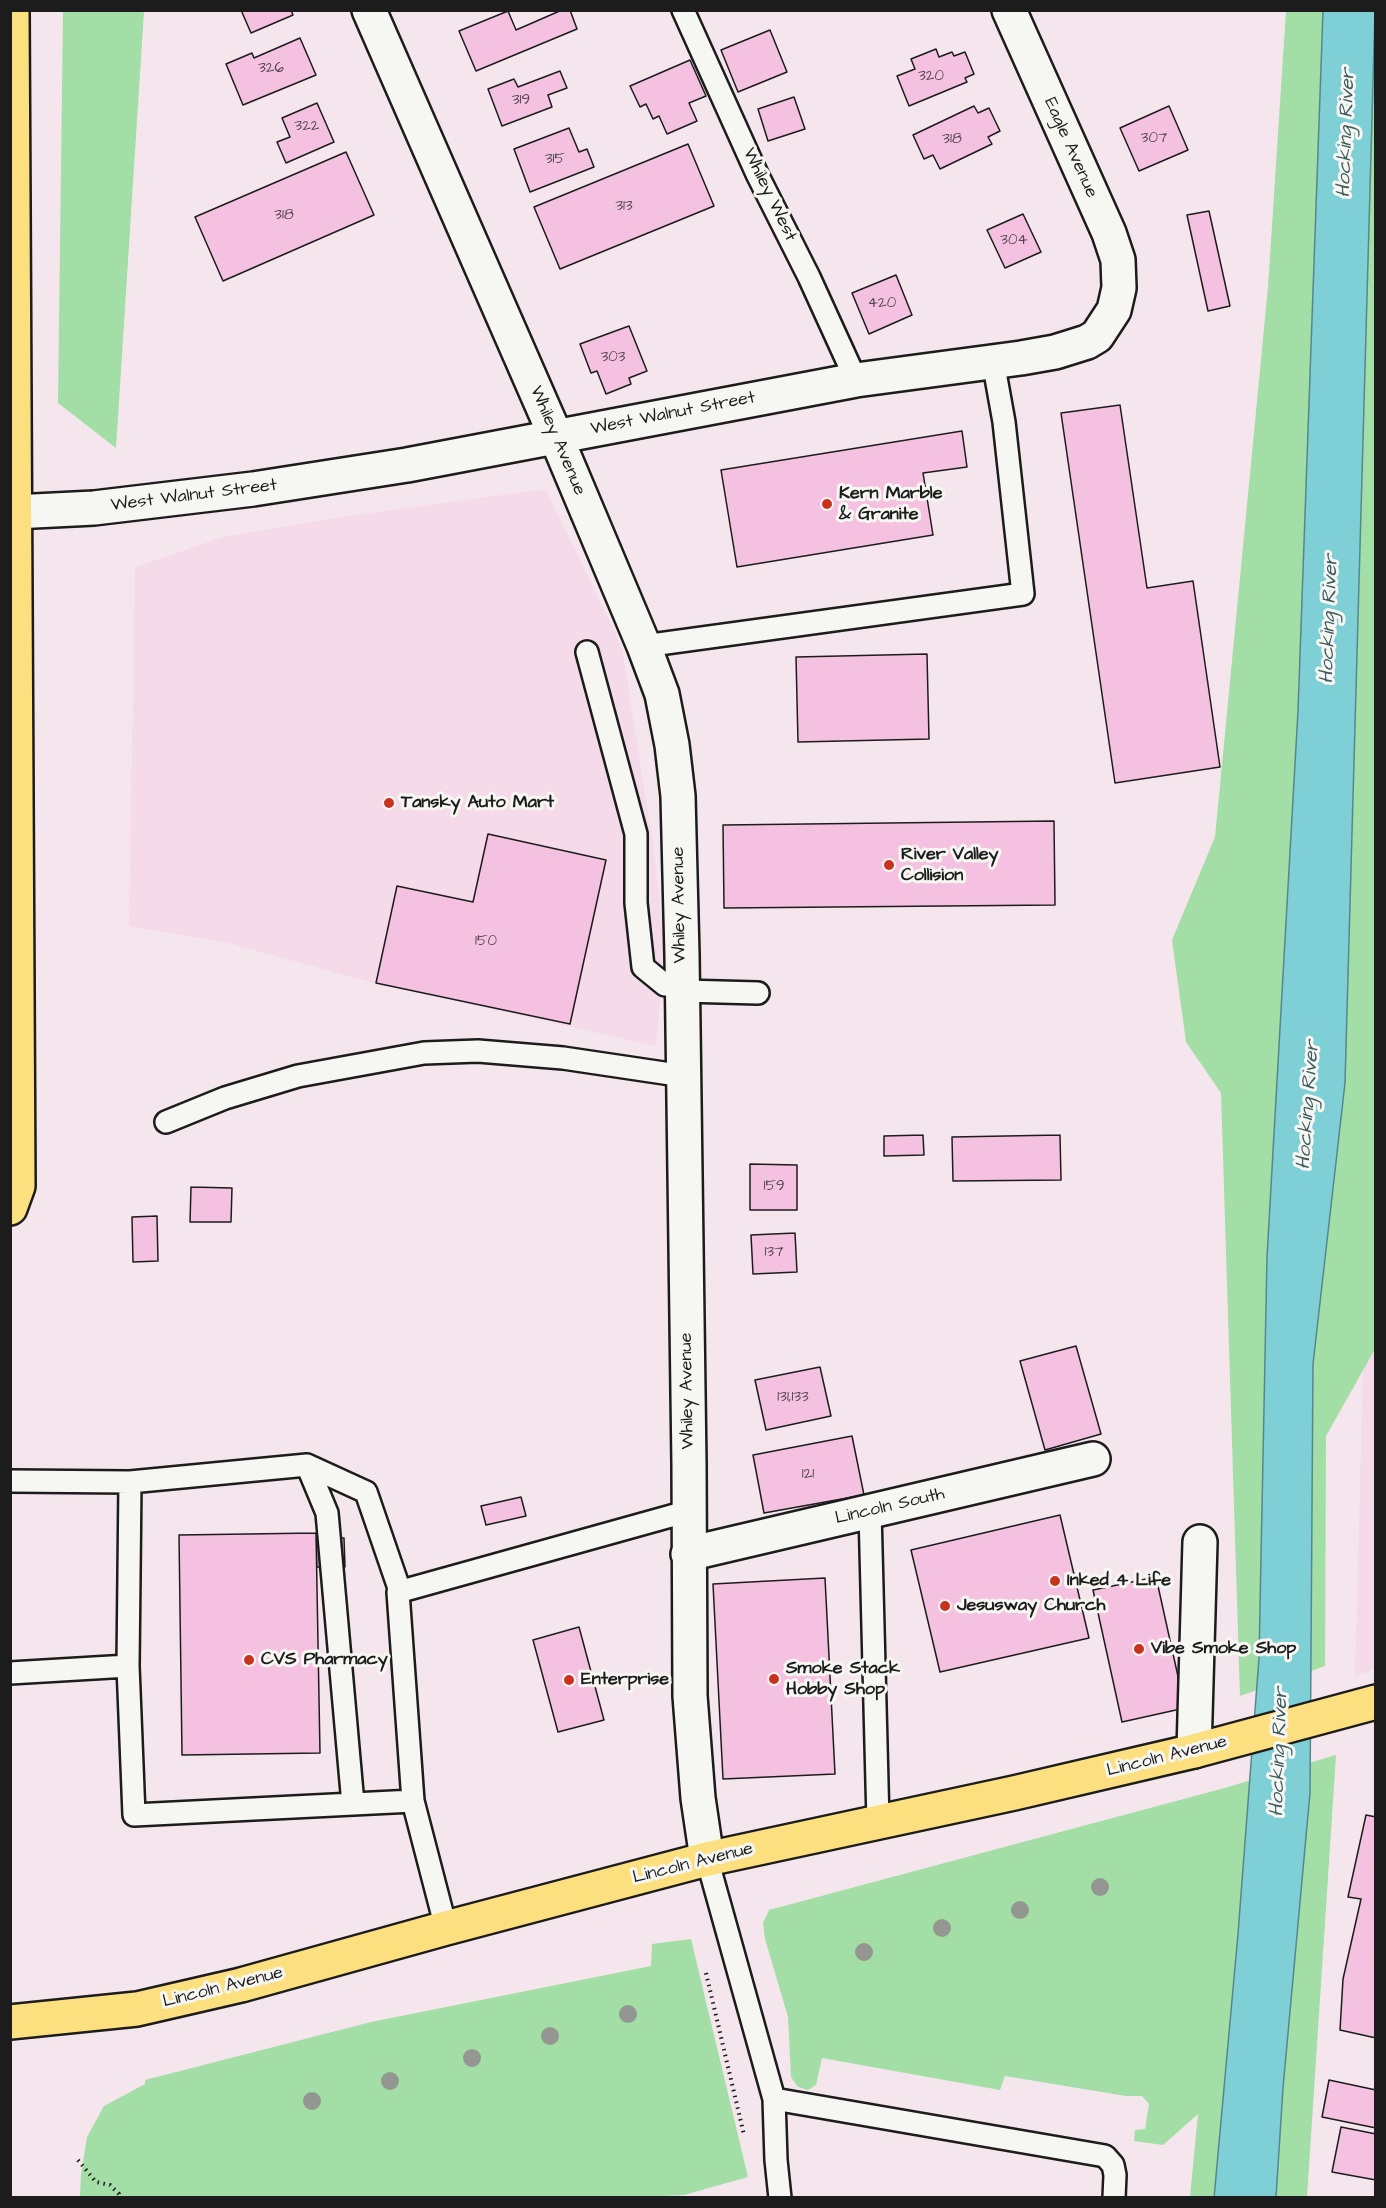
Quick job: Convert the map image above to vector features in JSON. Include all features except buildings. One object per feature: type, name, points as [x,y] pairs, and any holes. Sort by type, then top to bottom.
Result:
[{"type":"main road","points":[[10,1208],[18,1186],[12,10]]},
{"type":"main road","name":"Lincoln Avenue","points":[[10,2022],[137,2009],[241,1985],[707,1859],[1207,1748],[1363,1706]]},
{"type":"street","name":"Whiley Avenue","points":[[369,10],[556,437],[644,646],[662,694],[672,745],[678,796],[684,1076],[690,1696],[698,1798],[707,1859]]},
{"type":"street","name":"Eagle Avenue","points":[[1009,10],[1085,184],[1109,232],[1118,260],[1119,288]]},
{"type":"street","name":"West Walnut Street","points":[[15,512],[94,508],[253,489],[406,465],[856,380],[1055,352],[1087,342],[1097,336],[1114,310],[1119,288]]},
{"type":"street","name":"Lincoln South","points":[[688,1554],[1093,1459]]},
{"type":"street","points":[[1200,1542],[1207,1748]]},
{"type":"lane","name":"Whiley West","points":[[682,10],[856,380]]},
{"type":"lane","points":[[644,646],[1023,594],[1004,422],[993,361]]},
{"type":"lane","points":[[587,652],[636,834],[636,903],[643,967],[665,985],[758,993]]},
{"type":"lane","points":[[166,1122],[225,1098],[298,1076],[424,1053],[478,1051],[563,1058],[684,1076]]},
{"type":"lane","points":[[307,1465],[327,1513],[353,1804]]},
{"type":"lane","points":[[10,1481],[130,1482],[307,1465],[366,1492],[400,1592],[398,1592],[413,1801],[446,1928]]},
{"type":"lane","points":[[130,1482],[128,1666],[134,1815],[413,1801]]},
{"type":"lane","points":[[400,1592],[689,1511]]},
{"type":"lane","points":[[870,1512],[878,1822]]},
{"type":"lane","points":[[10,1673],[128,1666]]},
{"type":"lane","points":[[707,1859],[774,2098],[780,2198]]},
{"type":"lane","points":[[774,2098],[1105,2156],[1113,2165],[1115,2175],[1113,2198]]},
{"type":"path","points":[[705,1970],[746,2142]]},
{"type":"path","points":[[78,2160],[96,2182],[110,2185],[120,2198]]},
{"type":"shaded area","name":"Tansky Auto Mart","points":[[546,489],[622,647],[654,851],[665,949],[656,1046],[370,982],[228,943],[129,926],[135,567],[223,537],[347,516]]},
{"type":"shaded area","points":[[1375,899],[1376,1669],[1355,1676]]},
{"type":"green space","points":[[63,11],[144,11],[116,448],[58,403]]},
{"type":"green space","points":[[1286,11],[1375,11],[1375,1349],[1326,1436],[1325,1666],[1240,1696],[1221,1093],[1186,1042],[1172,940],[1215,837],[1268,287]]},
{"type":"green space","points":[[1336,1755],[1307,2197],[1190,2197],[1198,2114],[1163,2145],[1134,2141],[1135,2130],[1145,2129],[1149,2104],[1142,2096],[1126,2096],[1005,2076],[1000,2090],[822,2058],[816,2085],[808,2090],[798,2087],[791,2077],[788,2017],[765,1939],[763,1923],[769,1910],[1221,1789]]},
{"type":"green space","points":[[691,1939],[748,2177],[684,2195],[643,2197],[80,2197],[87,2137],[104,2106],[145,2084],[145,2080],[371,2022],[651,1966],[652,1944]]},
{"type":"water","name":"Hocking River","points":[[1323,11],[1375,11],[1345,1083],[1313,1364],[1310,1793],[1283,2088],[1276,2197],[1214,2198],[1238,1934],[1259,1658],[1267,1257],[1298,711]]},
{"type":"place","name":"Kern Marble & Granite","points":[[827,504]]},
{"type":"place","name":"Tansky Auto Mart","points":[[389,803]]},
{"type":"place","name":"River Valley Collision","points":[[889,865]]},
{"type":"place","name":"Inked 4 Life","points":[[1055,1581]]},
{"type":"place","name":"Jesusway Church","points":[[945,1606]]},
{"type":"place","name":"Vibe Smoke Shop","points":[[1139,1649]]},
{"type":"place","name":"CVS Pharmacy","points":[[249,1660]]},
{"type":"place","name":"Smoke Stack Hobby Shop","points":[[774,1679]]},
{"type":"place","name":"Enterprise","points":[[569,1680]]}]
